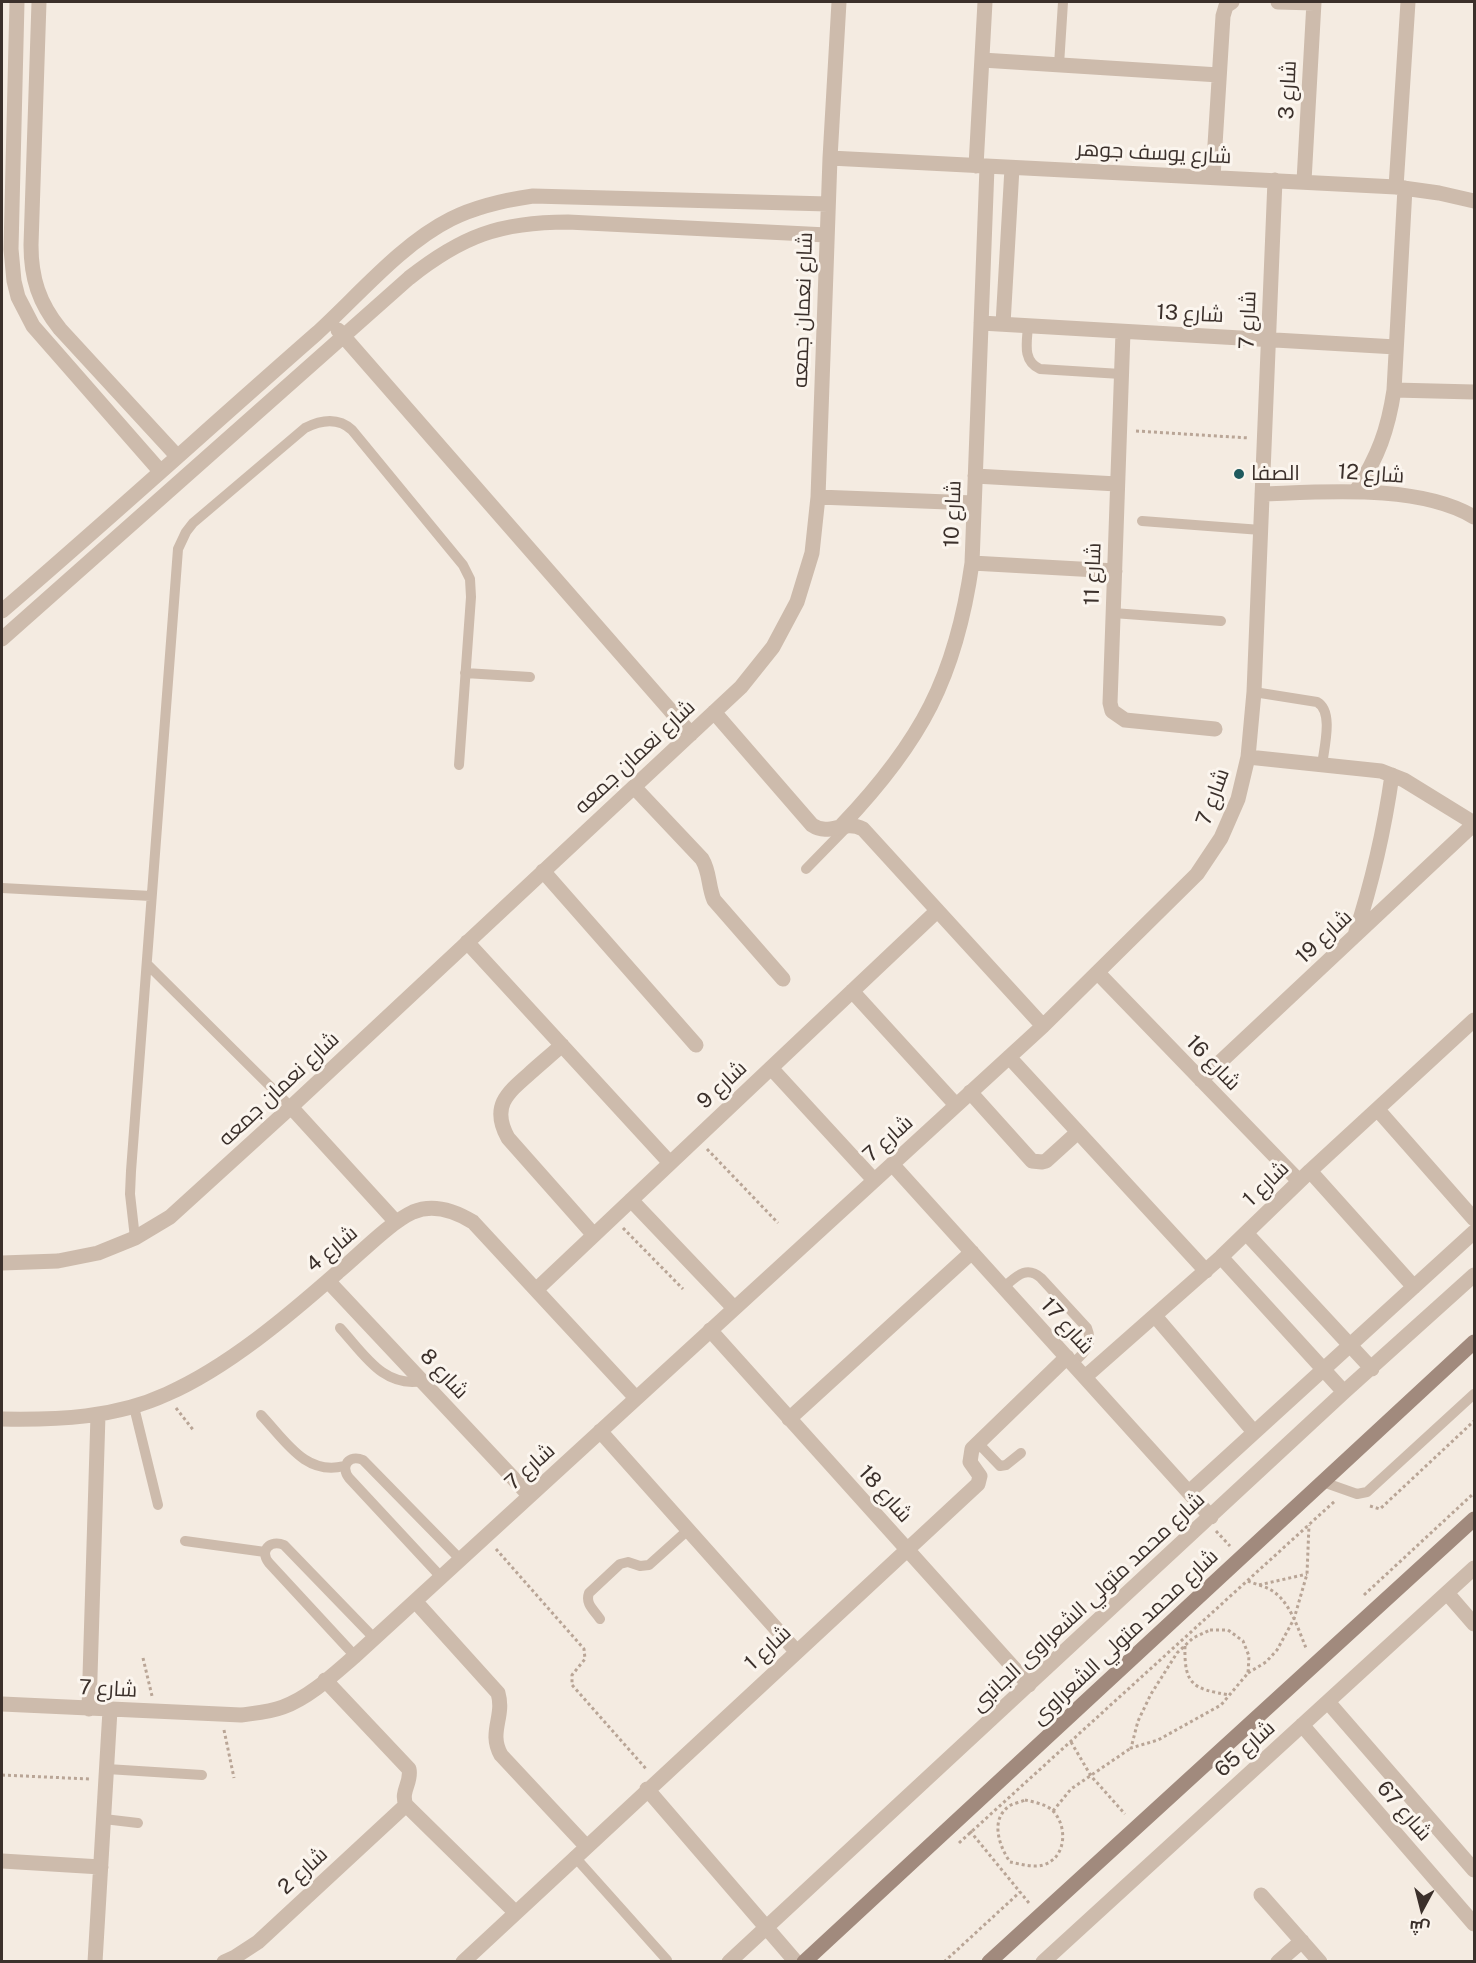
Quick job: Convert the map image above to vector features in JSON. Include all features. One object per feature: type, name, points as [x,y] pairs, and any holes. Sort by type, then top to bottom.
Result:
[{"type":"street","points":[[17,2],[11,249],[18,297],[24,312],[42,339],[160,471]]},
{"type":"street","points":[[39,2],[31,245],[34,282],[48,315],[177,456]]},
{"type":"street","name":"شارع نعمان جمعه","points":[[2,1263],[58,1261],[98,1253],[135,1238],[170,1217],[741,687],[773,647],[797,602],[812,553],[818,497],[828,204],[839,2]]},
{"type":"street","name":"شارع 10","points":[[846,825],[892,769],[927,715],[952,656],[962,625],[972,563],[975,503],[981,323],[982,60],[986,2]]},
{"type":"street","points":[[1213,177],[1223,16],[1226,6],[1232,2]]},
{"type":"street","points":[[1278,2],[1314,2]]},
{"type":"street","name":"شارع 3","points":[[1304,181],[1314,2]]},
{"type":"street","points":[[1356,491],[1371,468],[1382,443],[1390,417],[1394,390],[1408,2]]},
{"type":"street","points":[[982,60],[1219,75]]},
{"type":"street","name":"شارع يوسف جوهر","points":[[830,158],[1304,181],[1400,188],[1474,201]]},
{"type":"street","points":[[1003,324],[1012,168]]},
{"type":"street","name":"شارع 7","points":[[2,1704],[220,1715],[260,1713],[284,1706],[326,1680],[356,1656],[1043,1026],[1197,874],[1221,838],[1234,809],[1248,757],[1254,692],[1275,180]]},
{"type":"street","points":[[2,611],[331,320],[402,253],[425,235],[459,216],[505,200],[533,196],[566,195],[828,204]]},
{"type":"street","points":[[2,639],[436,256],[466,240],[499,228],[533,222],[827,235]]},
{"type":"street","points":[[331,320],[690,734]]},
{"type":"street","name":"شارع 13","points":[[981,323],[1396,347]]},
{"type":"street","name":"شارع 11","points":[[1123,332],[1110,703],[1112,711],[1125,720],[1215,729]]},
{"type":"street","points":[[1394,390],[1474,392]]},
{"type":"street","points":[[975,476],[1117,484]]},
{"type":"street","points":[[142,487],[157,502]]},
{"type":"street","name":"شارع 12","points":[[1262,494],[1356,491],[1434,501],[1472,512]]},
{"type":"street","points":[[818,497],[975,503]]},
{"type":"street","points":[[972,563],[1115,572]]},
{"type":"street","points":[[714,712],[812,825],[827,830],[846,825],[863,829],[1043,1026]]},
{"type":"street","points":[[1248,757],[1369,769],[1392,775],[1474,824]]},
{"type":"street","points":[[1354,937],[1372,884],[1384,830],[1392,775]]},
{"type":"street","points":[[633,787],[702,859],[708,872],[709,886],[714,900],[783,979]]},
{"type":"street","name":"شارع 19","points":[[1201,1080],[1474,824]]},
{"type":"street","points":[[543,871],[696,1045]]},
{"type":"street","name":"شارع 9","points":[[537,1289],[937,911]]},
{"type":"street","points":[[467,942],[670,1163]]},
{"type":"street","name":"شارع 16","points":[[1098,973],[1201,1080],[1304,1176],[1414,1287]]},
{"type":"street","points":[[852,991],[956,1105]]},
{"type":"street","name":"شارع 1","points":[[1085,1377],[1221,1257],[1304,1176],[1474,1020]]},
{"type":"street","points":[[562,1045],[509,1091],[502,1102],[500,1114],[502,1127],[508,1138],[593,1234]]},
{"type":"street","points":[[1009,1057],[1206,1270]]},
{"type":"street","points":[[771,1068],[874,1180]]},
{"type":"street","points":[[970,1092],[1032,1161],[1047,1161],[1078,1132]]},
{"type":"street","points":[[291,1107],[396,1222]]},
{"type":"street","points":[[1377,1110],[1474,1218]]},
{"type":"street","name":"شارع 17","points":[[892,1164],[1189,1492],[1209,1519]]},
{"type":"street","points":[[631,1200],[734,1308]]},
{"type":"street","name":"شارع 4","points":[[2,1419],[68,1419],[98,1415],[134,1407],[201,1378],[232,1358],[328,1281],[396,1222],[414,1212],[434,1208],[455,1212],[473,1222],[636,1398]]},
{"type":"street","points":[[1189,1492],[1474,1232]]},
{"type":"street","points":[[1246,1233],[1372,1369]]},
{"type":"street","points":[[789,1419],[972,1252]]},
{"type":"street","points":[[1221,1257],[1344,1392]]},
{"type":"street","name":"شارع محمد متولي الشعراوى الجانبى","points":[[729,1962],[1344,1392],[1474,1275]]},
{"type":"street","name":"شارع 8","points":[[328,1281],[529,1495]]},
{"type":"street","points":[[1155,1316],[1254,1432]]},
{"type":"street","name":"شارع 18","points":[[710,1330],[1029,1685]]},
{"type":"street","name":"شارع محمد متولي الشعراوى","points":[[804,1962],[1474,1342]]},
{"type":"street","points":[[978,1443],[1070,1360]]},
{"type":"street","points":[[89,1709],[98,1415]]},
{"type":"street","points":[[600,1431],[796,1651]]},
{"type":"street","name":"شارع 1","points":[[463,1962],[978,1484],[980,1476],[972,1466],[969,1457],[972,1449],[978,1443]]},
{"type":"street","points":[[989,1962],[1474,1520]]},
{"type":"street","name":"شارع 65","points":[[1043,1962],[1474,1569]]},
{"type":"street","points":[[1447,1593],[1474,1624]]},
{"type":"street","points":[[415,1601],[498,1693],[501,1712],[495,1739],[501,1755],[580,1851]]},
{"type":"street","points":[[326,1680],[409,1769],[410,1778],[404,1795],[406,1805],[515,1912]]},
{"type":"street","name":"شارع 67","points":[[1328,1702],[1474,1870]]},
{"type":"street","points":[[95,1962],[110,1710]]},
{"type":"street","name":"شارع 67","points":[[1302,1725],[1474,1924]]},
{"type":"street","points":[[652,1785],[796,1962]]},
{"type":"street","name":"شارع 2","points":[[224,1962],[258,1942],[406,1805]]},
{"type":"street","points":[[2,1861],[101,1867]]},
{"type":"street","points":[[1261,1895],[1320,1962]]},
{"type":"street","points":[[1278,1962],[1302,1941]]},
{"type":"lane","points":[[1059,65],[1063,2]]},
{"type":"lane","points":[[1028,326],[1027,356],[1035,367],[1121,374]]},
{"type":"lane","points":[[135,1238],[130,1194],[131,1171],[178,549],[193,523],[305,428],[318,422],[346,424],[463,565],[470,579],[471,597],[459,765]]},
{"type":"lane","points":[[1142,521],[1261,530]]},
{"type":"lane","points":[[1113,613],[1221,621]]},
{"type":"lane","points":[[465,673],[530,676]]},
{"type":"lane","points":[[1254,692],[1317,702],[1324,707],[1327,715],[1322,765]]},
{"type":"lane","points":[[806,868],[846,825]]},
{"type":"lane","points":[[2,888],[152,896]]},
{"type":"lane","points":[[147,964],[291,1107]]},
{"type":"lane","points":[[1004,1287],[1021,1273],[1032,1272],[1041,1278],[1087,1328],[1089,1346],[1086,1351],[1070,1360]]},
{"type":"lane","points":[[340,1328],[390,1379],[401,1382],[422,1381]]},
{"type":"lane","points":[[1323,1482],[1357,1494],[1367,1492],[1474,1394]]},
{"type":"lane","points":[[134,1407],[158,1505]]},
{"type":"lane","points":[[261,1415],[302,1458],[312,1465],[322,1469],[344,1467],[352,1458],[363,1460],[460,1559]]},
{"type":"lane","points":[[978,1443],[1000,1466],[1006,1465],[1021,1453]]},
{"type":"lane","points":[[344,1467],[349,1478],[441,1576]]},
{"type":"lane","points":[[600,1618],[588,1604],[589,1593],[620,1564],[628,1562],[640,1566],[649,1565],[688,1530]]},
{"type":"lane","points":[[185,1541],[265,1552]]},
{"type":"lane","points":[[356,1656],[269,1563],[265,1558],[267,1546],[272,1543],[284,1545],[374,1638]]},
{"type":"lane","points":[[106,1774],[202,1775]]},
{"type":"lane","points":[[104,1819],[138,1823]]},
{"type":"lane","points":[[580,1851],[667,1960]]},
{"type":"path","points":[[1119,430],[1264,439]]},
{"type":"path","points":[[697,1138],[778,1223]]},
{"type":"path","points":[[613,1216],[682,1289]]},
{"type":"path","points":[[166,1395],[194,1431]]},
{"type":"path","points":[[1360,1503],[1380,1509],[1474,1421]]},
{"type":"path","points":[[954,1849],[1340,1497]]},
{"type":"path","points":[[1209,1519],[1242,1558]]},
{"type":"path","points":[[1053,1811],[1071,1789],[1131,1748],[1158,1740],[1221,1705],[1248,1673],[1266,1662],[1277,1650],[1294,1619],[1307,1574],[1309,1525]]},
{"type":"path","points":[[485,1536],[584,1649],[585,1659],[572,1675],[572,1685],[652,1785]]},
{"type":"path","points":[[1258,1585],[1307,1574]]},
{"type":"path","points":[[1248,1581],[1272,1591],[1282,1599],[1294,1619],[1306,1648]]},
{"type":"path","points":[[1131,1748],[1138,1721],[1151,1694],[1177,1653],[1192,1638],[1210,1630],[1228,1630],[1243,1641],[1249,1656],[1248,1673]]},
{"type":"path","points":[[1185,1645],[1187,1674],[1195,1686],[1210,1692],[1230,1695]]},
{"type":"path","points":[[143,1658],[156,1712]]},
{"type":"path","points":[[220,1715],[234,1778]]},
{"type":"path","points":[[1071,1742],[1091,1776],[1125,1814]]},
{"type":"path","points":[[2,1775],[106,1774]]},
{"type":"path","points":[[1025,1800],[1042,1804],[1053,1811],[1064,1830],[1062,1844],[1054,1857],[1043,1865],[1010,1862],[1001,1849],[996,1833],[1002,1816],[1010,1806],[1025,1800]]},
{"type":"path","points":[[958,1819],[1039,1916]]},
{"type":"path","points":[[944,1962],[1020,1892]]},
{"type":"place","name":"الصفا","points":[[1239,474]]}]
